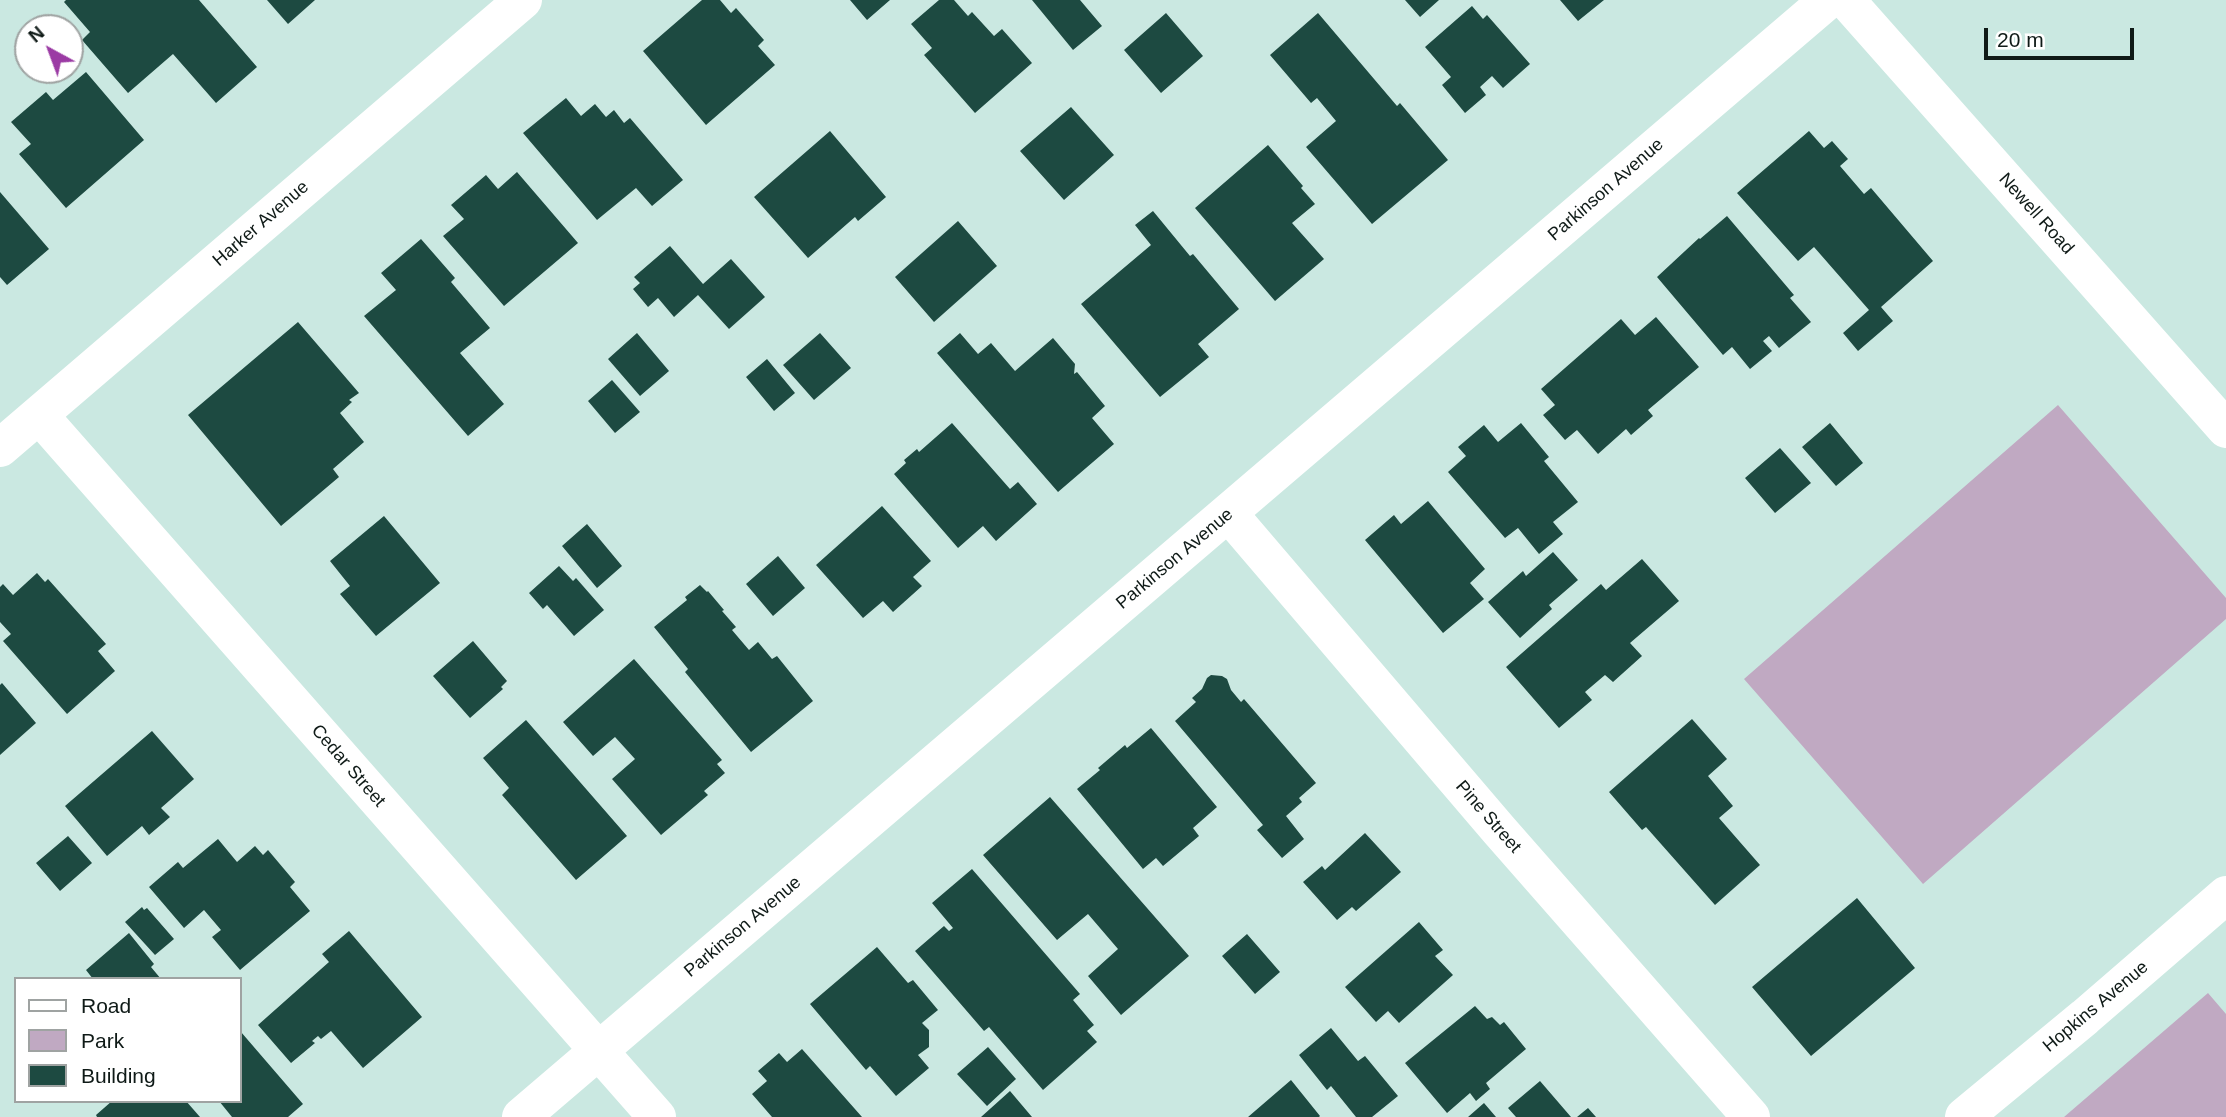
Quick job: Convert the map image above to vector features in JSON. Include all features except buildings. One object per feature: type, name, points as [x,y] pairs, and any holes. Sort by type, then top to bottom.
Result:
[{"type":"street","name":"Harker Avenue","points":[[0,448],[523,0]]},
{"type":"street","name":"Parkinson Avenue","points":[[521,1117],[1828,0]]},
{"type":"street","name":"Newell Road","points":[[1846,0],[2226,429]]},
{"type":"street","name":"Cedar Street","points":[[38,415],[657,1117]]},
{"type":"street","name":"Pine Street","points":[[1229,514],[1481,809],[1751,1117]]},
{"type":"street","name":"Hopkins Avenue","points":[[1965,1117],[2226,895]]},
{"type":"green space","points":[[2058,405],[2226,598],[2226,619],[1923,884],[1744,679]]},
{"type":"green space","points":[[2208,993],[2226,1014],[2226,1117],[2064,1117]]}]
